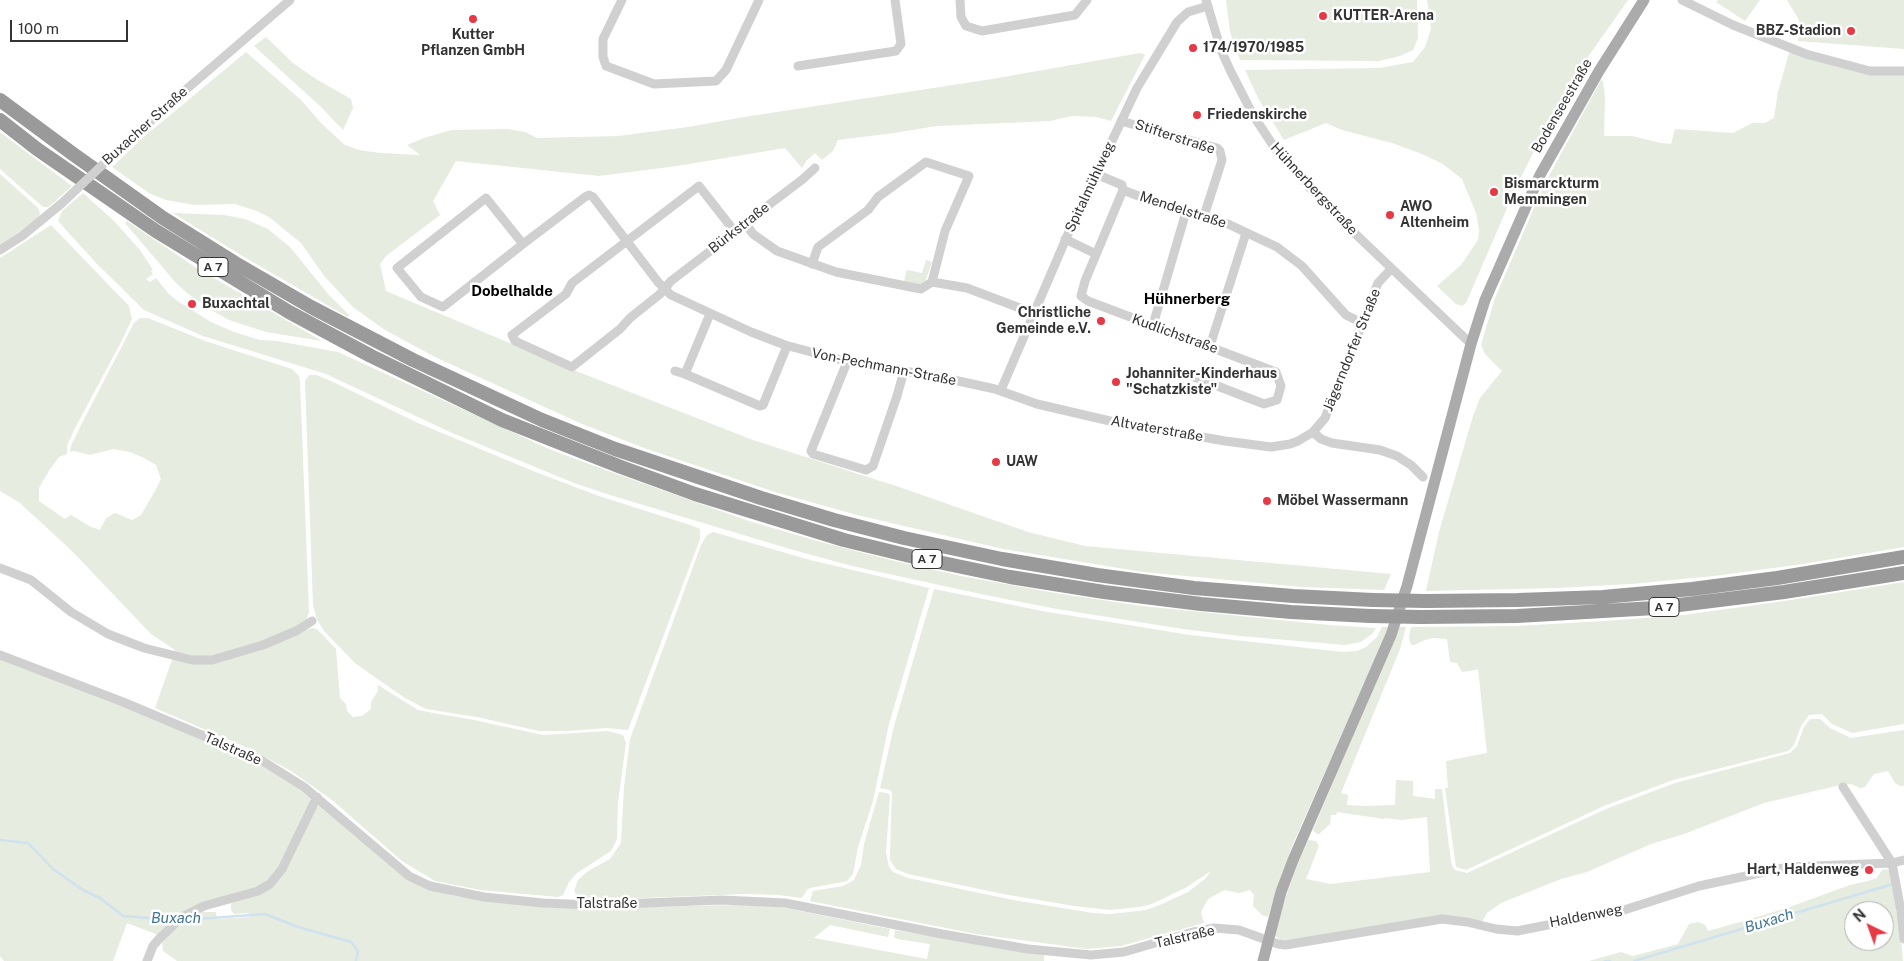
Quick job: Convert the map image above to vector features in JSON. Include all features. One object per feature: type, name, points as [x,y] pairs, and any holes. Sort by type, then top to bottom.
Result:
[{"type":"highway","name":"A 7","points":[[0,100],[163,218],[311,307],[413,360],[542,420],[615,449],[743,493],[834,520],[904,538],[1002,559],[1097,575],[1194,588],[1373,600],[1518,600],[1603,597],[1692,589],[1904,557]]},
{"type":"highway","name":"A 7","points":[[0,120],[37,149],[156,231],[222,273],[371,356],[502,420],[622,468],[695,494],[844,540],[914,557],[1010,577],[1104,592],[1201,604],[1291,612],[1421,617],[1517,616],[1655,608],[1784,592],[1904,573]]},
{"type":"main road","name":"Bodenseestraße","points":[[1263,961],[1281,892],[1293,860],[1391,635],[1407,586],[1471,344],[1494,279],[1540,175],[1594,78],[1644,0]]},
{"type":"street","name":"Buxacher Straße","points":[[0,250],[22,236],[61,204],[182,92],[290,0]]},
{"type":"street","points":[[622,0],[603,39],[602,57],[606,66],[654,84],[716,81],[726,70],[759,0]]},
{"type":"street","points":[[798,66],[896,51],[902,44],[895,0]]},
{"type":"street","points":[[960,0],[961,16],[966,26],[982,30],[1076,15],[1087,0]]},
{"type":"street","points":[[1682,0],[1733,25],[1806,54],[1870,71],[1904,71]]},
{"type":"street","name":"Hühnerbergstraße","points":[[1207,3],[1221,50],[1230,70],[1253,115],[1270,142],[1310,188],[1391,269],[1471,344]]},
{"type":"street","name":"Spitalmühlweg","points":[[1001,390],[1066,239],[1138,88],[1177,22],[1188,12],[1207,3]]},
{"type":"street","name":"Stifterstraße","points":[[1121,121],[1220,151],[1222,160],[1204,216]]},
{"type":"street","points":[[812,264],[818,247],[868,210],[878,197],[926,162],[969,176],[945,231],[932,282]]},
{"type":"street","name":"Bürkstraße","points":[[627,241],[572,283],[566,294],[512,335],[515,341],[572,367],[620,329],[671,281],[736,232],[815,168]]},
{"type":"street","name":"Mendelstraße","points":[[1096,174],[1122,185],[1123,190],[1186,212],[1228,224],[1288,254],[1302,266],[1346,315],[1362,323]]},
{"type":"street","points":[[627,241],[699,186],[736,232]]},
{"type":"street","points":[[1066,239],[1096,254],[1123,190]]},
{"type":"street","name":"Von-Pechmann-Straße","points":[[523,244],[589,195],[664,289],[671,295],[710,314],[787,346],[845,361],[1001,390]]},
{"type":"street","points":[[486,198],[523,244],[443,307],[421,297],[397,268],[486,198]]},
{"type":"street","points":[[1153,325],[1186,212]]},
{"type":"street","points":[[745,223],[753,234],[777,252],[836,272],[921,289],[932,282],[967,288],[1033,313]]},
{"type":"street","points":[[1210,346],[1246,233]]},
{"type":"street","name":"Kudlichstraße","points":[[1096,254],[1081,292],[1082,296],[1088,301],[1276,372],[1281,386],[1277,400],[1264,404],[1194,377]]},
{"type":"street","name":"Jägerndorfer Straße","points":[[1313,432],[1325,418],[1330,407],[1378,283],[1391,269]]},
{"type":"street","points":[[710,314],[680,373],[760,406],[763,405],[787,346]]},
{"type":"street","points":[[845,361],[845,367],[811,451],[813,454],[866,470],[873,466],[904,371]]},
{"type":"street","name":"Altvaterstraße","points":[[1001,390],[1037,404],[1110,421],[1252,445],[1271,447],[1290,444],[1313,432]]},
{"type":"street","points":[[1313,432],[1321,439],[1332,443],[1380,450],[1397,456],[1411,465],[1423,477]]},
{"type":"street","points":[[0,568],[31,580],[71,612],[108,634],[144,648],[192,660],[212,660],[263,645],[296,632],[312,621]]},
{"type":"street","name":"Talstraße","points":[[0,656],[122,702],[261,760],[294,779],[409,876],[430,886],[484,897],[544,903],[593,904],[722,900],[785,903],[951,936],[1028,949],[1091,955],[1124,952],[1193,932],[1214,928],[1239,930],[1268,941]]},
{"type":"street","points":[[1843,787],[1892,863],[1904,939]]},
{"type":"street","points":[[147,961],[153,946],[182,917],[204,906],[258,891],[270,884],[282,869],[316,797]]},
{"type":"street","name":"Haldenweg","points":[[1268,941],[1286,945],[1442,919],[1467,922],[1496,929],[1517,930],[1624,910],[1699,886],[1788,867],[1892,863],[1904,860]]},
{"type":"shaded area","name":"KUTTER-Arena","points":[[1226,0],[1417,0],[1418,38],[1413,50],[1400,56],[1379,61],[1240,60],[1230,32]]},
{"type":"shaded area","points":[[1427,0],[1628,0],[1583,64],[1546,127],[1517,185],[1466,303],[1462,306],[1456,304],[1437,286],[1461,265],[1478,240],[1479,230],[1476,213],[1462,179],[1443,164],[1422,154],[1392,143],[1342,130],[1326,123],[1284,140],[1258,98],[1245,70],[1379,68],[1413,62],[1425,47],[1431,29]]},
{"type":"shaded area","points":[[1718,0],[1760,0],[1745,21],[1716,2]]},
{"type":"shaded area","name":"BBZ-Stadion","points":[[1787,0],[1904,0],[1904,49],[1798,41],[1799,20]]},
{"type":"shaded area","points":[[266,37],[293,63],[351,99],[353,108],[343,130],[320,106],[254,46]]},
{"type":"shaded area","points":[[1791,46],[1871,69],[1904,68],[1904,547],[1803,564],[1714,576],[1631,584],[1558,588],[1426,591],[1439,532],[1473,416],[1480,398],[1502,371],[1485,354],[1481,345],[1495,298],[1544,185],[1601,80],[1603,81],[1605,98],[1604,136],[1632,136],[1671,144],[1675,129],[1733,133],[1752,123],[1765,123],[1774,118],[1778,92]]},
{"type":"shaded area","points":[[246,52],[301,100],[322,124],[345,145],[359,150],[380,153],[420,155],[407,145],[452,130],[508,129],[525,132],[537,138],[618,136],[688,127],[992,79],[1140,53],[1145,55],[1111,121],[1096,117],[1072,116],[1050,121],[937,126],[838,140],[833,151],[822,160],[815,153],[802,168],[785,148],[677,166],[599,176],[456,161],[433,201],[440,215],[386,256],[380,264],[386,291],[576,371],[753,440],[899,487],[1028,532],[1085,546],[1391,574],[1384,590],[1302,587],[1143,572],[1003,549],[857,515],[775,492],[647,449],[582,424],[435,357],[385,330],[353,307],[325,277],[301,243],[269,217],[235,204],[195,205],[166,200],[149,193],[112,167],[145,136]]},
{"type":"shaded area","points":[[0,132],[72,186],[48,207],[43,207],[0,169]]},
{"type":"shaded area","points":[[0,174],[38,208],[40,213],[39,218],[0,246]]},
{"type":"shaded area","points":[[83,193],[114,221],[140,250],[153,270],[151,271],[153,274],[146,279],[150,282],[156,278],[176,300],[211,322],[260,340],[277,341],[338,352],[549,449],[749,521],[895,561],[961,576],[1055,593],[1142,606],[1376,628],[1372,634],[1361,642],[1345,645],[1183,629],[1057,609],[852,566],[574,483],[450,432],[326,374],[203,336],[144,310],[97,264],[58,221],[62,211]]},
{"type":"shaded area","points":[[173,213],[224,215],[245,219],[268,229],[290,247],[328,294],[349,315],[348,317],[244,257]]},
{"type":"shaded area","points":[[127,221],[195,267],[322,341],[266,332],[229,320],[211,310],[176,283],[125,223]]},
{"type":"shaded area","points":[[51,225],[129,306],[132,319],[74,430],[67,446],[67,454],[59,457],[39,488],[39,501],[65,519],[71,515],[100,530],[106,518],[115,513],[132,520],[141,515],[155,491],[161,479],[156,465],[144,458],[130,452],[113,449],[90,455],[74,451],[70,452],[80,427],[134,323],[140,318],[148,318],[205,341],[292,369],[299,376],[300,381],[309,612],[307,619],[287,633],[211,659],[174,654],[175,650],[151,634],[72,551],[20,503],[0,491],[0,258]]},
{"type":"shaded area","points":[[926,260],[932,262],[924,285],[904,281],[907,270],[922,273]]},
{"type":"shaded area","points":[[309,375],[316,375],[329,380],[418,423],[533,471],[596,495],[700,529],[700,539],[628,730],[607,728],[539,731],[477,717],[426,709],[405,698],[355,663],[325,632],[317,620],[313,605],[305,381]]},
{"type":"shaded area","points":[[713,532],[810,560],[929,588],[889,724],[873,801],[858,847],[853,874],[847,881],[810,888],[802,898],[745,894],[617,899],[579,898],[574,891],[578,880],[588,871],[610,859],[621,843],[624,787],[630,739],[701,545],[707,535]]},
{"type":"shaded area","points":[[1904,582],[1904,724],[1852,733],[1832,724],[1822,714],[1809,715],[1801,726],[1794,745],[1788,751],[1673,780],[1604,806],[1466,870],[1456,867],[1445,788],[1448,788],[1446,761],[1487,753],[1478,669],[1462,672],[1457,663],[1450,662],[1447,639],[1433,638],[1411,645],[1409,637],[1411,627],[1516,626],[1684,615]]},
{"type":"shaded area","points":[[934,589],[1042,611],[1190,635],[1343,652],[1357,651],[1366,647],[1377,637],[1382,627],[1389,627],[1293,844],[1268,917],[1262,915],[1253,906],[1254,895],[1250,890],[1239,893],[1224,890],[1208,899],[1201,912],[1204,923],[1121,946],[1087,949],[976,934],[810,901],[813,891],[843,886],[854,880],[861,865],[864,844],[879,792],[890,795],[886,852],[889,867],[893,872],[908,878],[1013,900],[1093,913],[1111,914],[1146,910],[1162,904],[1188,892],[1205,879],[1211,871],[1187,887],[1152,904],[1110,910],[1003,894],[908,874],[896,869],[890,860],[892,792],[880,788],[894,726]]},
{"type":"shaded area","points":[[1398,627],[1406,627],[1400,649],[1341,793],[1348,795],[1347,805],[1395,805],[1396,780],[1413,781],[1413,796],[1435,799],[1435,789],[1442,789],[1452,866],[1455,870],[1467,873],[1606,809],[1675,783],[1790,753],[1797,746],[1804,727],[1810,719],[1820,719],[1830,728],[1851,738],[1904,730],[1904,786],[1895,783],[1888,771],[1874,774],[1865,787],[1860,788],[1851,784],[1836,786],[1764,803],[1684,834],[1651,844],[1587,872],[1561,879],[1501,903],[1487,913],[1482,922],[1467,918],[1281,941],[1275,936],[1280,914],[1298,861],[1308,840],[1316,841],[1319,846],[1306,879],[1330,884],[1430,872],[1427,817],[1401,820],[1337,812],[1336,815],[1331,815],[1330,824],[1319,834],[1313,830]]},
{"type":"shaded area","points":[[312,628],[317,629],[336,649],[340,698],[346,704],[347,711],[353,717],[362,716],[371,709],[371,702],[378,691],[378,685],[418,710],[543,735],[607,731],[623,735],[626,743],[618,802],[617,839],[611,851],[577,873],[569,882],[563,895],[558,897],[480,890],[435,881],[402,861],[332,800],[291,771],[250,749],[155,708],[173,657],[196,662]]},
{"type":"shaded area","points":[[0,659],[122,706],[263,765],[286,779],[310,798],[311,803],[282,865],[271,879],[257,888],[199,905],[187,912],[216,912],[217,919],[250,917],[248,913],[234,914],[231,910],[232,902],[265,892],[278,880],[315,809],[320,805],[408,879],[419,885],[454,896],[514,904],[578,908],[741,905],[780,907],[890,929],[888,937],[830,925],[814,938],[927,959],[930,944],[897,939],[894,937],[895,930],[1044,955],[1044,961],[177,961],[163,951],[162,939],[156,934],[127,923],[113,961],[4,961],[0,956]]},
{"type":"shaded area","points":[[1887,869],[1890,871],[1903,961],[1589,961],[1621,952],[1633,956],[1678,944],[1689,924],[1698,922],[1705,925],[1708,931],[1787,908],[1850,885],[1877,878],[1882,870]]},
{"type":"waterway","name":"Buxach","points":[[0,840],[28,843],[53,869],[83,890],[100,898],[123,916],[174,920]]},
{"type":"waterway","name":"Buxach","points":[[1634,961],[1893,884]]},
{"type":"waterway","name":"Buxach","points":[[184,920],[265,914],[298,927],[351,942],[358,951],[356,961]]},
{"type":"waterway","name":"Buxach","points":[[1605,961],[1610,961]]},
{"type":"place","name":"KUTTER-Arena","points":[[1323,16]]},
{"type":"place","name":"Kutter Pflanzen GmbH","points":[[473,19]]},
{"type":"place","name":"BBZ-Stadion","points":[[1851,31]]},
{"type":"place","name":"174/1970/1985","points":[[1193,48]]},
{"type":"place","name":"Friedenskirche","points":[[1197,115]]},
{"type":"place","name":"Bismarckturm Memmingen","points":[[1494,192]]},
{"type":"place","name":"AWO Altenheim","points":[[1390,215]]},
{"type":"place","name":"Buxachtal","points":[[192,304]]},
{"type":"place","name":"Christliche Gemeinde e.V.","points":[[1101,321]]},
{"type":"place","name":"Johanniter-Kinderhaus \"Schatzkiste\"","points":[[1116,382]]},
{"type":"place","name":"UAW","points":[[996,462]]},
{"type":"place","name":"Möbel Wassermann","points":[[1267,501]]},
{"type":"place","name":"Hart, Haldenweg","points":[[1869,870]]},
{"type":"district","name":"Dobelhalde","points":[[512,291]]},
{"type":"district","name":"Hühnerberg","points":[[1187,299]]}]
